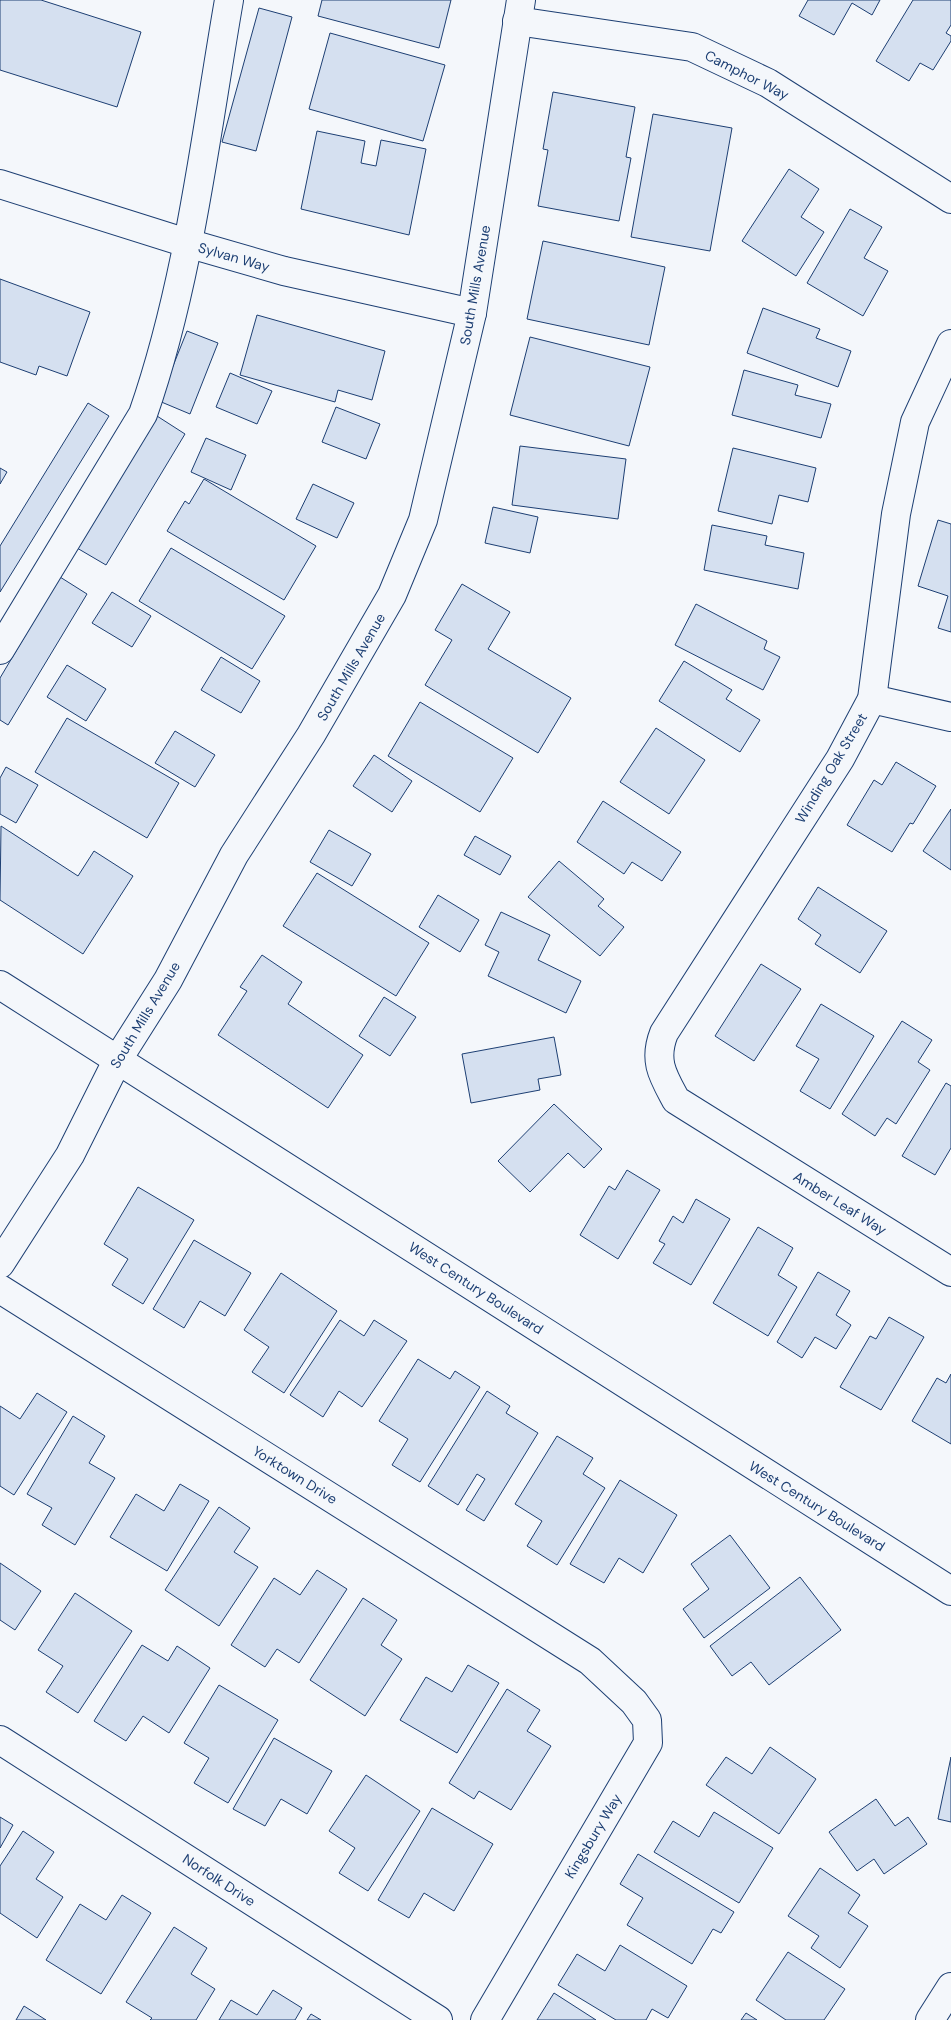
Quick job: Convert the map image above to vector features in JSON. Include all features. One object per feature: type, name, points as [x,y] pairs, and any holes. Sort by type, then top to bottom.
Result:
[{"type":"street","points":[[0,650],[143,414],[157,374],[187,244],[229,0]]},
{"type":"street","name":"Camphor Way","points":[[519,11],[692,47],[768,83],[951,199]]},
{"type":"street","name":"South Mills Avenue","points":[[0,1264],[70,1155],[118,1059],[168,980],[234,855],[312,735],[392,595],[423,520],[472,313],[519,11]]},
{"type":"street","name":"Sylvan Way","points":[[0,184],[187,244],[284,271],[472,313]]},
{"type":"street","name":"Winding Oak Street","points":[[729,1134],[676,1100],[660,1072],[659,1046],[664,1033],[840,758],[872,699],[896,514],[915,422],[951,344]]},
{"type":"street","points":[[872,699],[951,717]]},
{"type":"street","name":"West Century Boulevard","points":[[0,985],[951,1591]]},
{"type":"street","name":"Amber Leaf Way","points":[[729,1134],[951,1272]]},
{"type":"street","name":"Yorktown Drive","points":[[0,1289],[590,1661]]},
{"type":"street","name":"Kingsbury Way","points":[[484,2020],[648,1743],[647,1720],[634,1702],[590,1661]]},
{"type":"street","name":"Norfolk Drive","points":[[0,1740],[438,2020]]},
{"type":"street","points":[[930,2020],[951,1987]]},
{"type":"building","points":[[0,0],[41,0],[141,32],[117,107],[0,70]]},
{"type":"building","points":[[322,0],[451,0],[439,48],[318,16]]},
{"type":"building","points":[[808,0],[880,0],[872,15],[852,3],[834,35],[799,16]]},
{"type":"building","points":[[913,0],[951,0],[951,25],[946,33],[951,36],[951,41],[933,70],[920,63],[909,81],[876,61]]},
{"type":"building","points":[[259,8],[292,17],[256,151],[222,142]]},
{"type":"building","points":[[330,33],[445,65],[423,141],[309,109]]},
{"type":"building","points":[[553,92],[635,107],[626,157],[631,158],[619,221],[538,206],[548,150],[543,149]]},
{"type":"building","points":[[653,114],[732,128],[710,251],[631,237]]},
{"type":"building","points":[[317,131],[365,141],[361,163],[376,166],[381,140],[426,149],[409,235],[301,209]]},
{"type":"building","points":[[789,169],[819,189],[801,217],[824,232],[796,276],[742,241]]},
{"type":"building","points":[[850,209],[882,227],[864,258],[888,271],[863,316],[807,283]]},
{"type":"building","points":[[543,241],[665,267],[649,345],[527,319]]},
{"type":"building","points":[[0,279],[90,312],[67,376],[39,366],[36,375],[0,362]]},
{"type":"building","points":[[763,308],[820,329],[816,338],[851,351],[838,387],[747,353]]},
{"type":"building","points":[[257,315],[385,351],[372,400],[338,390],[335,402],[240,375]]},
{"type":"building","points":[[187,331],[218,343],[190,414],[159,401]]},
{"type":"building","points":[[530,337],[650,367],[629,446],[510,415]]},
{"type":"building","points":[[744,370],[798,385],[795,395],[831,404],[821,438],[732,415]]},
{"type":"building","points":[[230,373],[272,391],[257,424],[216,407]]},
{"type":"building","points":[[88,403],[109,416],[0,592],[0,546]]},
{"type":"building","points":[[336,407],[380,424],[366,459],[322,442]]},
{"type":"building","points":[[157,416],[185,434],[106,565],[77,548]]},
{"type":"building","points":[[206,438],[246,455],[231,490],[191,472]]},
{"type":"building","points":[[520,446],[626,459],[618,519],[512,505]]},
{"type":"building","points":[[733,448],[816,468],[808,502],[779,495],[772,524],[718,511]]},
{"type":"building","points":[[0,468],[7,472],[0,484]]},
{"type":"building","points":[[204,479],[316,546],[284,600],[167,531],[185,501],[189,504]]},
{"type":"building","points":[[313,484],[354,503],[337,538],[296,519]]},
{"type":"building","points":[[493,507],[538,517],[530,553],[485,543]]},
{"type":"building","points":[[938,520],[951,524],[951,632],[938,628],[948,596],[918,586]]},
{"type":"building","points":[[712,525],[767,536],[765,545],[804,553],[798,589],[704,570]]},
{"type":"building","points":[[171,548],[285,616],[252,669],[139,601]]},
{"type":"building","points":[[60,577],[87,594],[8,725],[0,720],[0,678]]},
{"type":"building","points":[[462,584],[510,612],[488,649],[571,698],[538,753],[425,685],[452,640],[435,630]]},
{"type":"building","points":[[112,592],[151,616],[132,647],[92,623]]},
{"type":"building","points":[[696,604],[767,641],[764,649],[780,657],[763,690],[675,645]]},
{"type":"building","points":[[221,657],[260,681],[241,713],[201,690]]},
{"type":"building","points":[[684,661],[732,690],[726,699],[760,720],[740,752],[659,701]]},
{"type":"building","points":[[67,665],[106,689],[86,721],[47,697]]},
{"type":"building","points":[[420,702],[513,758],[480,812],[388,756]]},
{"type":"building","points":[[67,718],[179,783],[147,838],[35,772]]},
{"type":"building","points":[[656,728],[705,760],[669,814],[620,782]]},
{"type":"building","points":[[175,731],[215,755],[195,787],[155,763]]},
{"type":"building","points":[[374,755],[412,781],[392,812],[353,786]]},
{"type":"building","points":[[896,762],[936,786],[913,824],[910,823],[892,852],[847,825],[874,780],[882,785]]},
{"type":"building","points":[[6,767],[38,785],[16,823],[0,814],[0,778]]},
{"type":"building","points":[[603,801],[681,852],[662,881],[632,862],[624,874],[577,842]]},
{"type":"building","points":[[951,809],[951,870],[923,851]]},
{"type":"building","points":[[1,826],[78,876],[94,851],[133,876],[83,954],[0,900]]},
{"type":"building","points":[[329,830],[371,854],[352,886],[310,862]]},
{"type":"building","points":[[475,836],[511,856],[500,875],[464,855]]},
{"type":"building","points":[[559,861],[604,899],[598,906],[624,927],[600,956],[528,897]]},
{"type":"building","points":[[317,873],[429,943],[396,996],[283,926]]},
{"type":"building","points":[[818,887],[887,931],[860,973],[815,944],[821,935],[798,919]]},
{"type":"building","points":[[438,895],[479,920],[460,952],[419,927]]},
{"type":"building","points":[[501,912],[550,935],[538,960],[581,981],[566,1013],[488,976],[499,952],[485,945]]},
{"type":"building","points":[[262,955],[302,982],[288,1004],[363,1055],[328,1108],[218,1035],[247,991],[240,987]]},
{"type":"building","points":[[761,964],[801,989],[754,1061],[715,1036]]},
{"type":"building","points":[[384,997],[416,1017],[390,1056],[359,1036]]},
{"type":"building","points":[[821,1004],[874,1036],[830,1109],[800,1091],[819,1059],[796,1046]]},
{"type":"building","points":[[902,1021],[932,1040],[918,1062],[930,1070],[896,1124],[887,1118],[875,1136],[842,1114]]},
{"type":"building","points":[[554,1037],[561,1075],[538,1079],[540,1090],[471,1103],[462,1054]]},
{"type":"building","points":[[946,1083],[951,1086],[951,1148],[935,1175],[902,1156]]},
{"type":"building","points":[[554,1104],[602,1149],[584,1168],[568,1153],[530,1192],[498,1161]]},
{"type":"building","points":[[627,1170],[660,1190],[618,1259],[580,1235],[609,1186],[615,1190]]},
{"type":"building","points":[[138,1187],[194,1220],[143,1304],[112,1285],[128,1259],[104,1244]]},
{"type":"building","points":[[696,1199],[730,1219],[691,1285],[653,1263],[665,1244],[659,1241],[673,1216],[683,1223]]},
{"type":"building","points":[[758,1227],[793,1248],[778,1275],[797,1287],[768,1336],[713,1303]]},
{"type":"building","points":[[194,1240],[251,1273],[225,1316],[200,1301],[184,1328],[153,1309]]},
{"type":"building","points":[[818,1272],[850,1291],[836,1315],[851,1325],[836,1349],[815,1337],[802,1358],[777,1342]]},
{"type":"building","points":[[281,1273],[337,1311],[284,1393],[252,1372],[269,1347],[244,1330]]},
{"type":"building","points":[[889,1317],[924,1337],[881,1410],[840,1387],[870,1336],[876,1339]]},
{"type":"building","points":[[340,1320],[364,1336],[374,1320],[407,1341],[362,1407],[339,1391],[323,1417],[290,1395]]},
{"type":"building","points":[[418,1359],[450,1379],[455,1371],[480,1387],[420,1482],[392,1465],[408,1439],[379,1421]]},
{"type":"building","points":[[951,1374],[951,1444],[912,1421],[937,1378],[946,1383]]},
{"type":"building","points":[[487,1391],[510,1406],[506,1413],[538,1433],[484,1521],[466,1510],[485,1479],[477,1474],[458,1505],[428,1486]]},
{"type":"building","points":[[37,1393],[67,1412],[14,1495],[0,1486],[0,1406],[20,1419]]},
{"type":"building","points":[[73,1416],[105,1436],[89,1463],[115,1478],[75,1545],[42,1525],[52,1508],[27,1494]]},
{"type":"building","points":[[557,1436],[593,1458],[583,1474],[605,1488],[557,1565],[527,1546],[542,1521],[515,1504]]},
{"type":"building","points":[[620,1480],[677,1515],[643,1573],[619,1558],[604,1583],[570,1564]]},
{"type":"building","points":[[180,1484],[209,1501],[167,1571],[110,1537],[136,1494],[164,1511]]},
{"type":"building","points":[[219,1507],[250,1528],[234,1552],[258,1567],[219,1626],[165,1590]]},
{"type":"building","points":[[730,1535],[770,1588],[704,1638],[683,1609],[709,1589],[691,1564]]},
{"type":"building","points":[[0,1563],[41,1591],[15,1630],[0,1620]]},
{"type":"building","points":[[317,1570],[347,1589],[299,1663],[277,1649],[265,1667],[231,1645],[274,1578],[300,1595]]},
{"type":"building","points":[[800,1577],[841,1630],[769,1685],[751,1662],[732,1676],[710,1646]]},
{"type":"building","points":[[75,1593],[132,1631],[78,1713],[46,1692],[63,1666],[38,1650]]},
{"type":"building","points":[[363,1598],[397,1620],[381,1645],[402,1659],[365,1716],[310,1680]]},
{"type":"building","points":[[142,1645],[168,1661],[177,1646],[210,1668],[169,1733],[143,1716],[126,1741],[94,1721]]},
{"type":"building","points":[[468,1665],[499,1683],[457,1753],[400,1720],[426,1677],[452,1692]]},
{"type":"building","points":[[219,1685],[278,1720],[228,1803],[194,1783],[209,1758],[184,1743]]},
{"type":"building","points":[[507,1689],[540,1710],[527,1731],[551,1746],[511,1810],[479,1791],[474,1799],[449,1783]]},
{"type":"building","points":[[274,1738],[332,1771],[307,1814],[281,1799],[265,1826],[233,1809]]},
{"type":"building","points":[[770,1747],[816,1779],[779,1834],[706,1785],[726,1757],[752,1774]]},
{"type":"building","points":[[951,1757],[951,1822],[938,1819]]},
{"type":"building","points":[[366,1775],[420,1811],[368,1891],[339,1873],[355,1848],[329,1831]]},
{"type":"building","points":[[876,1799],[895,1826],[908,1817],[927,1844],[884,1874],[874,1859],[857,1871],[829,1832]]},
{"type":"building","points":[[432,1808],[493,1844],[454,1911],[424,1893],[409,1918],[378,1900]]},
{"type":"building","points":[[714,1812],[773,1848],[739,1903],[654,1852],[673,1821],[699,1837]]},
{"type":"building","points":[[0,1817],[13,1825],[0,1848]]},
{"type":"building","points":[[23,1831],[54,1852],[36,1879],[63,1897],[37,1938],[0,1913],[0,1866]]},
{"type":"building","points":[[638,1854],[734,1912],[721,1933],[713,1929],[692,1964],[627,1925],[643,1898],[620,1884]]},
{"type":"building","points":[[820,1868],[860,1895],[848,1913],[868,1926],[840,1968],[811,1948],[819,1936],[788,1916]]},
{"type":"building","points":[[122,1895],[151,1913],[101,1994],[46,1960],[80,1904],[106,1920]]},
{"type":"building","points":[[174,1927],[207,1948],[191,1974],[215,1989],[196,2020],[150,2020],[152,2018],[126,2002]]},
{"type":"building","points":[[620,1945],[687,1986],[668,2018],[652,2009],[646,2020],[616,2020],[558,1985],[577,1954],[605,1971]]},
{"type":"building","points":[[788,1952],[845,1989],[824,2020],[786,2020],[756,2000]]},
{"type":"building","points":[[273,1990],[302,2008],[295,2020],[219,2020],[231,2000],[257,2015]]},
{"type":"building","points":[[554,1993],[596,2020],[537,2020]]},
{"type":"building","points":[[24,2006],[46,2020],[16,2020]]},
{"type":"building","points":[[746,2013],[757,2020],[741,2020]]},
{"type":"building","points":[[311,2014],[321,2020],[307,2020]]}]
